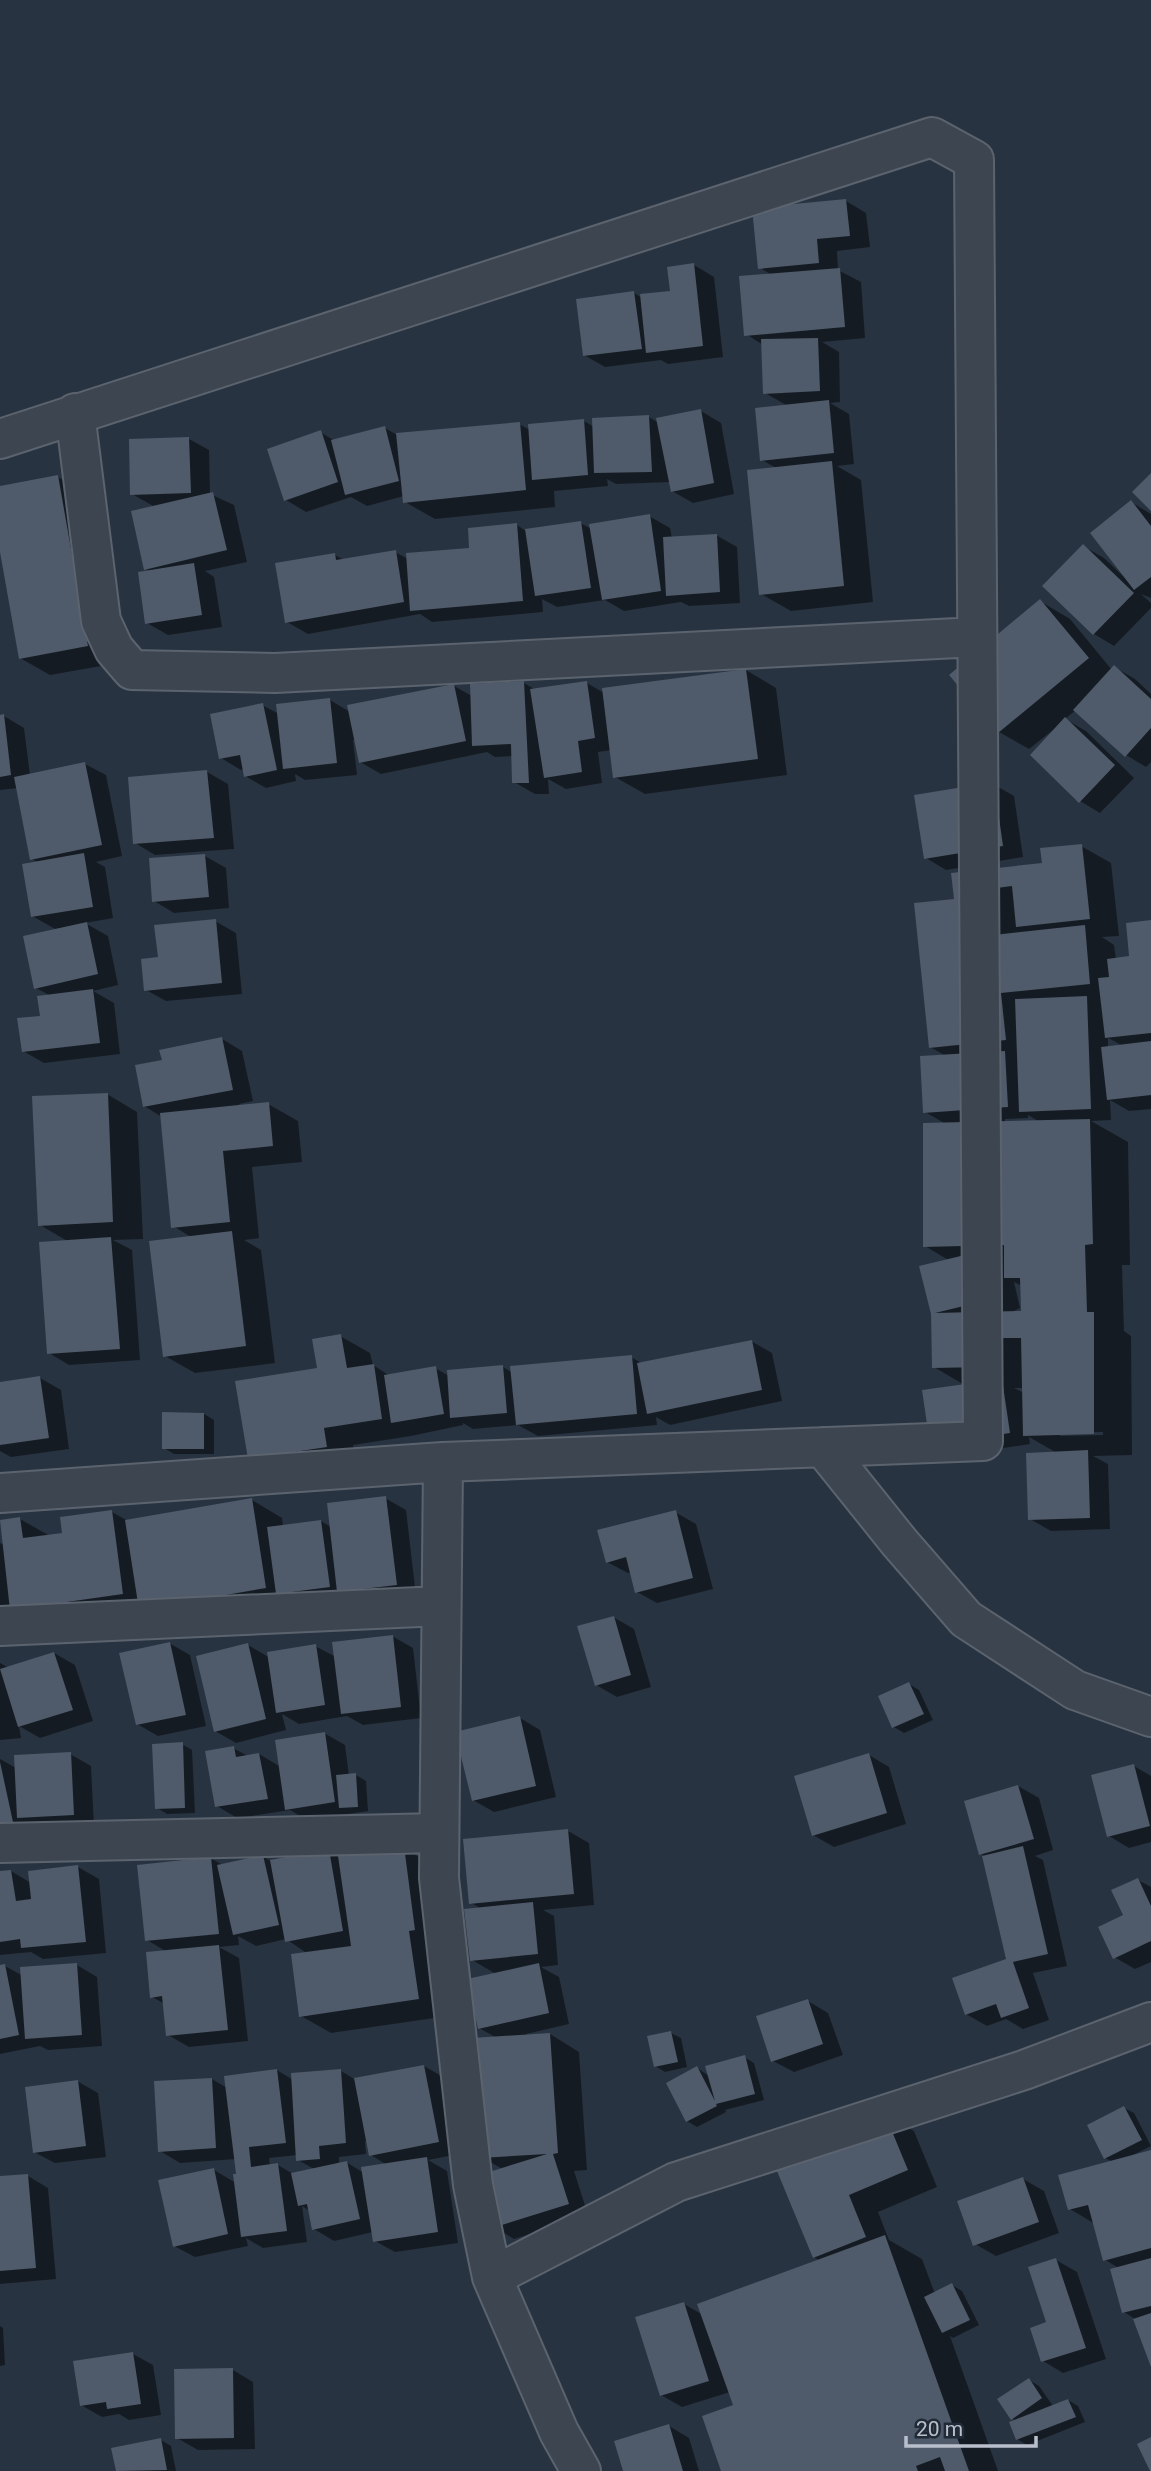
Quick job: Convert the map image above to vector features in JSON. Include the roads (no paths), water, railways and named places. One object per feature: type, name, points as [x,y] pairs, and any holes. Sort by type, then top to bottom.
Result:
[{"type":"street","points":[[0,439],[932,137],[974,160],[983,1441],[443,1462],[0,1493]]},
{"type":"street","points":[[75,414],[102,621],[114,649],[132,670],[275,673],[977,637]]},
{"type":"street","points":[[823,1447],[900,1543],[966,1619],[1074,1690],[1151,1717]]},
{"type":"street","points":[[443,1462],[439,1878],[471,2172],[492,2277],[559,2432],[581,2471]]},
{"type":"street","points":[[0,1626],[441,1606]]},
{"type":"street","points":[[0,1843],[439,1833]]},
{"type":"street","points":[[492,2277],[676,2182],[1024,2070],[1151,2022]]}]
